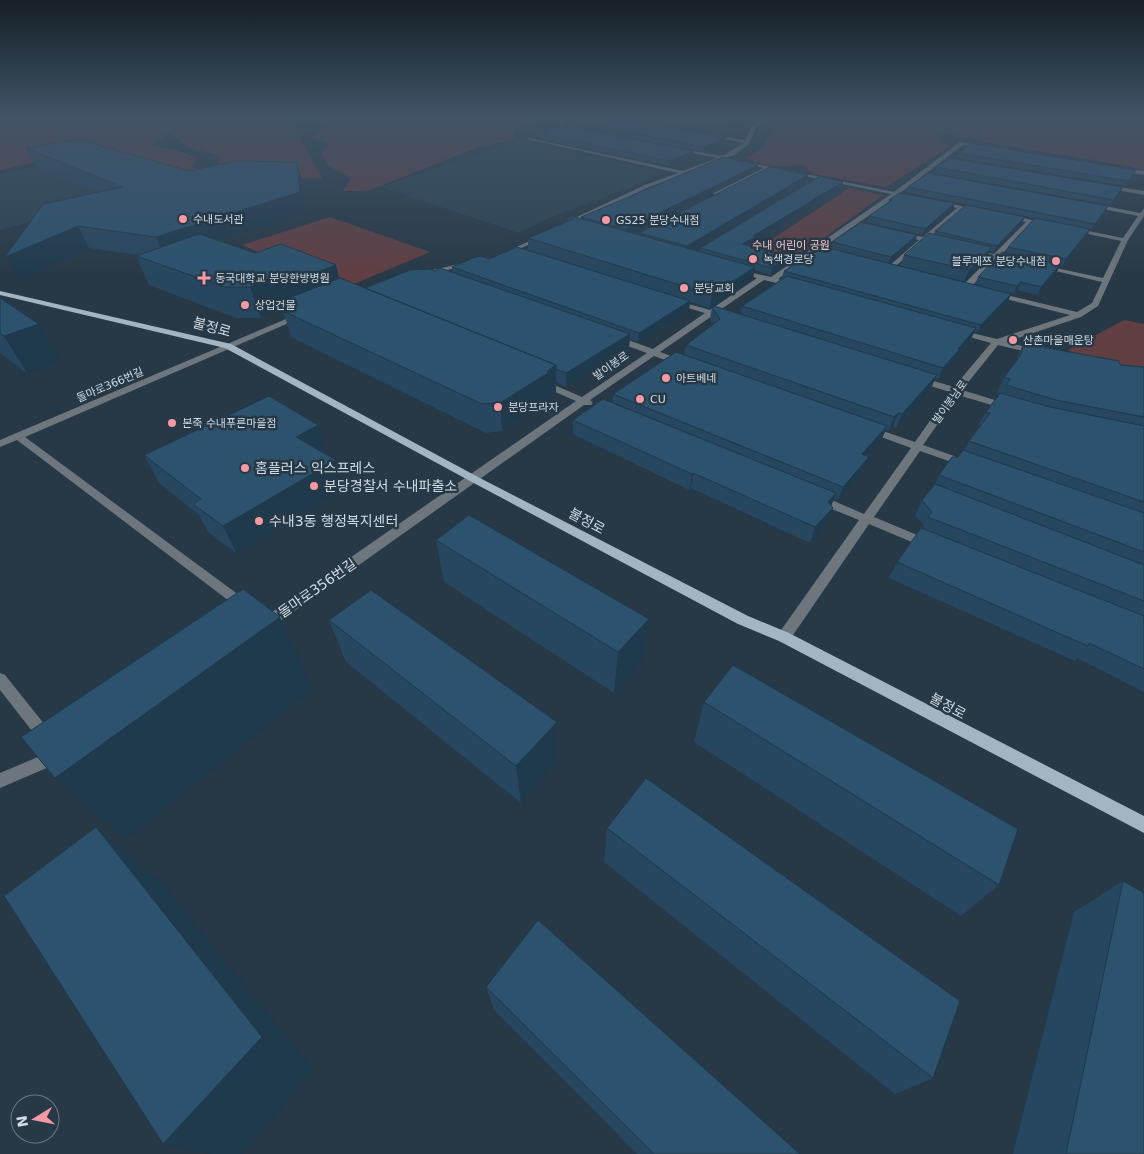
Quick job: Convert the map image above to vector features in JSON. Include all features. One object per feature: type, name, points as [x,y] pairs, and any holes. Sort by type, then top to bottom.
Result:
[{"type":"main road","name":"불정로","points":[[0,293],[228,346],[474,479],[743,620],[784,637],[1144,825]]},
{"type":"street","points":[[679,171],[684,172]]},
{"type":"street","points":[[499,257],[647,186],[687,171]]},
{"type":"street","points":[[712,196],[762,171]]},
{"type":"street","points":[[782,171],[924,200]]},
{"type":"street","points":[[772,280],[926,171]]},
{"type":"street","points":[[1132,171],[1144,173]]},
{"type":"street","points":[[922,174],[931,176]]},
{"type":"street","points":[[810,183],[818,178]]},
{"type":"street","points":[[1096,185],[1144,193]]},
{"type":"street","points":[[934,202],[991,213]]},
{"type":"street","points":[[996,342],[1078,315],[1095,304],[1125,240],[1143,213],[1084,204]]},
{"type":"street","points":[[891,266],[962,207]]},
{"type":"street","points":[[1001,215],[1058,227]]},
{"type":"street","points":[[967,286],[1030,221]]},
{"type":"street","points":[[568,223],[585,228]]},
{"type":"street","points":[[854,223],[862,225]]},
{"type":"street","points":[[1068,228],[1125,240]]},
{"type":"street","points":[[889,231],[952,246]]},
{"type":"street","points":[[818,249],[827,251]]},
{"type":"street","points":[[515,250],[524,253]]},
{"type":"street","points":[[969,250],[1023,263]]},
{"type":"street","points":[[413,275],[473,262]]},
{"type":"street","points":[[882,264],[900,269]]},
{"type":"street","points":[[1032,265],[1105,281]]},
{"type":"street","points":[[430,272],[448,278]]},
{"type":"street","points":[[745,272],[802,288]]},
{"type":"street","name":"발이봉로","points":[[474,479],[710,312],[763,277]]},
{"type":"street","points":[[776,288],[784,283]]},
{"type":"street","points":[[957,283],[976,288]]},
{"type":"street","points":[[985,290],[1078,315]]},
{"type":"street","points":[[664,298],[723,317]]},
{"type":"street","name":"돌마로366번길","points":[[0,444],[311,312]]},
{"type":"street","points":[[950,329],[1051,356]]},
{"type":"street","points":[[607,335],[696,368]]},
{"type":"street","name":"발이봉남로","points":[[784,637],[868,520],[956,391],[996,342]]},
{"type":"street","points":[[909,376],[1018,410]]},
{"type":"street","points":[[537,381],[601,409]]},
{"type":"street","points":[[862,427],[981,469]]},
{"type":"street","points":[[18,436],[267,623]]},
{"type":"street","name":"돌마로356번길","points":[[252,634],[474,479]]},
{"type":"street","points":[[804,493],[942,549]]},
{"type":"street","points":[[0,679],[63,753],[0,781]]},
{"type":"shaded area","points":[[14,171],[101,171],[113,200],[0,230],[0,174]]},
{"type":"shaded area","points":[[429,171],[661,171],[645,182],[542,221],[519,233],[381,187]]},
{"type":"green space","points":[[177,171],[195,171],[197,176]]},
{"type":"green space","points":[[215,171],[318,171],[322,178],[208,180]]},
{"type":"green space","points":[[338,171],[418,171],[367,191],[343,191],[351,178]]},
{"type":"green space","points":[[810,171],[911,171],[886,187],[813,174]]},
{"type":"green space","name":"수내 어린이 공원","points":[[849,188],[883,195],[792,261],[754,251]]},
{"type":"green space","points":[[330,217],[430,252],[342,289],[242,245]]},
{"type":"green space","points":[[1124,320],[1144,324],[1144,368],[1094,364],[1068,350]]},
{"type":"building","points":[[82,171],[298,171],[300,192],[156,237],[78,226],[5,257],[43,204],[122,187]]},
{"type":"building","points":[[690,171],[746,171],[626,229],[581,217]]},
{"type":"building","points":[[762,171],[788,171],[808,175],[687,246],[639,233]]},
{"type":"building","points":[[957,171],[1027,171],[1123,187],[1113,200]]},
{"type":"building","points":[[1066,171],[1135,171],[1128,181]]},
{"type":"building","points":[[928,173],[1108,206],[1095,224],[908,187]]},
{"type":"building","points":[[820,176],[843,182],[742,244],[788,257],[772,268],[700,248]]},
{"type":"building","points":[[899,193],[955,203],[925,229],[869,216]]},
{"type":"building","points":[[966,205],[1025,217],[997,246],[935,231]]},
{"type":"building","points":[[571,216],[755,267],[712,295],[528,238],[574,219],[568,217]]},
{"type":"building","points":[[1035,218],[1090,229],[1066,259],[1008,247]]},
{"type":"building","points":[[861,222],[917,235],[891,257],[832,242]]},
{"type":"building","points":[[929,233],[992,247],[969,270],[904,255]]},
{"type":"building","points":[[199,234],[255,253],[281,244],[336,265],[283,285],[284,272],[250,287],[225,287],[136,256]]},
{"type":"building","points":[[517,247],[690,301],[639,333],[452,267],[481,256],[489,259]]},
{"type":"building","points":[[824,247],[1011,294],[981,325],[784,271]]},
{"type":"building","points":[[1002,252],[1060,265],[1041,287],[1021,282],[1017,286],[978,277]]},
{"type":"building","points":[[440,268],[630,334],[566,373],[556,369],[556,365],[365,288],[410,270],[430,269],[435,271]]},
{"type":"building","points":[[787,276],[976,328],[943,368],[742,306]]},
{"type":"building","points":[[340,278],[556,365],[547,371],[548,373],[500,403],[482,404],[283,311],[284,300]]},
{"type":"building","points":[[0,298],[39,324],[4,336],[0,333]]},
{"type":"building","points":[[714,306],[937,375],[902,414],[898,413],[894,417],[686,345],[720,319],[712,307]]},
{"type":"building","points":[[1025,341],[1048,348],[1119,361],[1120,365],[1144,367],[1144,417],[1056,400],[1006,385],[1010,379],[1004,377],[1020,356]]},
{"type":"building","points":[[676,352],[887,426],[862,454],[869,457],[843,487],[613,394]]},
{"type":"building","points":[[1000,393],[1050,407],[1144,426],[1144,502],[969,441],[990,413],[986,412]]},
{"type":"building","points":[[269,396],[318,425],[296,437],[336,460],[223,526],[193,504],[201,499],[144,455]]},
{"type":"building","points":[[603,399],[836,493],[828,502],[833,508],[815,527],[573,420]]},
{"type":"building","points":[[963,450],[1144,513],[1144,552],[939,475],[952,457],[958,457]]},
{"type":"building","points":[[935,484],[1144,565],[1144,601],[928,517],[932,512],[922,500]]},
{"type":"building","points":[[469,515],[649,619],[618,652],[436,540]]},
{"type":"building","points":[[921,528],[1144,616],[1144,669],[1089,643],[1088,646],[897,562]]},
{"type":"building","points":[[243,589],[280,617],[55,778],[21,737]]},
{"type":"building","points":[[371,590],[557,722],[516,766],[329,620]]},
{"type":"building","points":[[733,665],[1018,829],[999,885],[704,702]]},
{"type":"building","points":[[646,778],[960,1001],[933,1078],[607,828]]},
{"type":"building","points":[[96,827],[262,1037],[163,1144],[4,896]]},
{"type":"building","points":[[1123,881],[1144,893],[1144,1154],[1066,1154]]},
{"type":"building","points":[[538,920],[800,1154],[654,1154],[486,987]]},
{"type":"place","name":"수내도서관","points":[[183,219]]},
{"type":"place","name":"GS25 분당수내점","points":[[606,220]]},
{"type":"place","name":"녹색경로당","points":[[753,259]]},
{"type":"place","name":"블루메쯔 분당수내점","points":[[1056,261]]},
{"type":"place","name":"동국대학교 분당한방병원","points":[[204,278]]},
{"type":"place","name":"분당교회","points":[[684,288]]},
{"type":"place","name":"상업건물","points":[[245,305]]},
{"type":"place","name":"산촌마을매운탕","points":[[1013,340]]},
{"type":"place","name":"아트베네","points":[[666,378]]},
{"type":"place","name":"CU","points":[[640,399]]},
{"type":"place","name":"분당프라자","points":[[498,407]]},
{"type":"place","name":"본죽 수내푸른마을점","points":[[172,423]]},
{"type":"place","name":"홈플러스 익스프레스","points":[[245,468]]},
{"type":"place","name":"분당경찰서 수내파출소","points":[[314,486]]},
{"type":"place","name":"수내3동 행정복지센터","points":[[259,521]]}]
